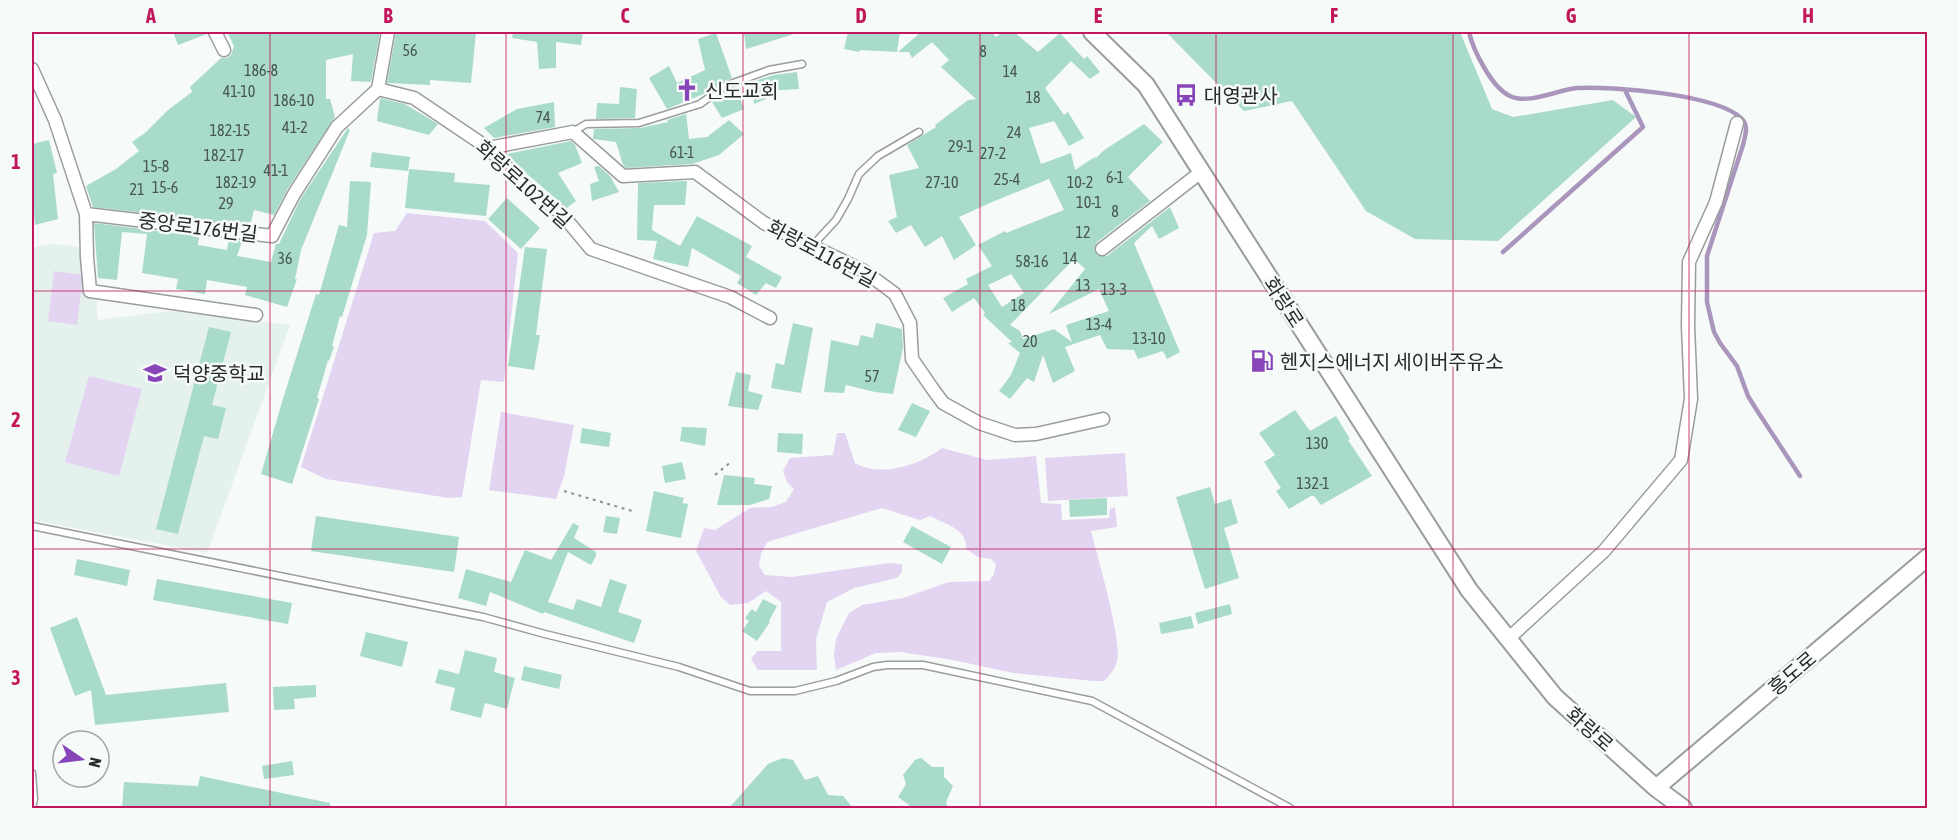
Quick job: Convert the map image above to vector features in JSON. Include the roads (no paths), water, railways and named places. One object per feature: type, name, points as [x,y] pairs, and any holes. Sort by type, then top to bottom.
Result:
[{"type":"main road","name":"화랑로","points":[[1092,32],[1146,86],[1469,590],[1555,697],[1656,788],[1683,808]]},
{"type":"main road","name":"흥도로","points":[[1656,788],[1928,557]]},
{"type":"street","points":[[215,32],[224,50]]},
{"type":"street","points":[[378,89],[388,32]]},
{"type":"street","points":[[32,69],[55,120],[86,214],[90,291],[256,315]]},
{"type":"street","name":"화랑로102번길","points":[[378,89],[414,98],[488,148],[533,194],[560,212],[591,249],[730,297],[770,318]]},
{"type":"street","name":"중앙로176번길","points":[[86,214],[272,236],[294,194],[337,127],[378,89]]},
{"type":"street","points":[[1509,639],[1604,551],[1681,460],[1690,399],[1689,261],[1716,202],[1737,123]]},
{"type":"street","points":[[488,148],[573,132]]},
{"type":"street","name":"화랑로116번길","points":[[573,132],[624,176],[695,172],[764,223],[864,271],[895,294],[910,323],[912,359],[943,402],[979,423],[1015,435],[1036,434],[1103,419]]},
{"type":"street","points":[[1102,249],[1201,172]]},
{"type":"lane","points":[[573,132],[586,124],[639,123],[700,105],[725,86],[769,70],[802,64]]},
{"type":"lane","points":[[812,246],[836,220],[859,174],[878,156],[919,132]]},
{"type":"lane","points":[[32,526],[454,610],[679,667],[750,691],[795,691],[836,681],[873,667],[887,665],[940,667],[1092,701],[1286,807]]},
{"type":"lane","points":[[32,772],[34,799],[32,808]]},
{"type":"waterway","points":[[1469,32],[1484,68],[1503,92],[1510,96],[1534,98],[1577,88],[1638,90],[1711,103],[1730,110],[1742,119],[1746,131],[1743,145],[1707,256],[1707,302],[1714,332],[1737,366],[1748,396],[1800,476]]},
{"type":"waterway","points":[[1503,252],[1643,127],[1625,90]]},
{"type":"place","name":"신도교회","points":[[687,90]]},
{"type":"place","name":"대영관사","points":[[1186,95]]},
{"type":"place","name":"헨지스에너지 세이버주유소","points":[[1262,361]]},
{"type":"place","name":"덕양중학교","points":[[155,373]]}]
